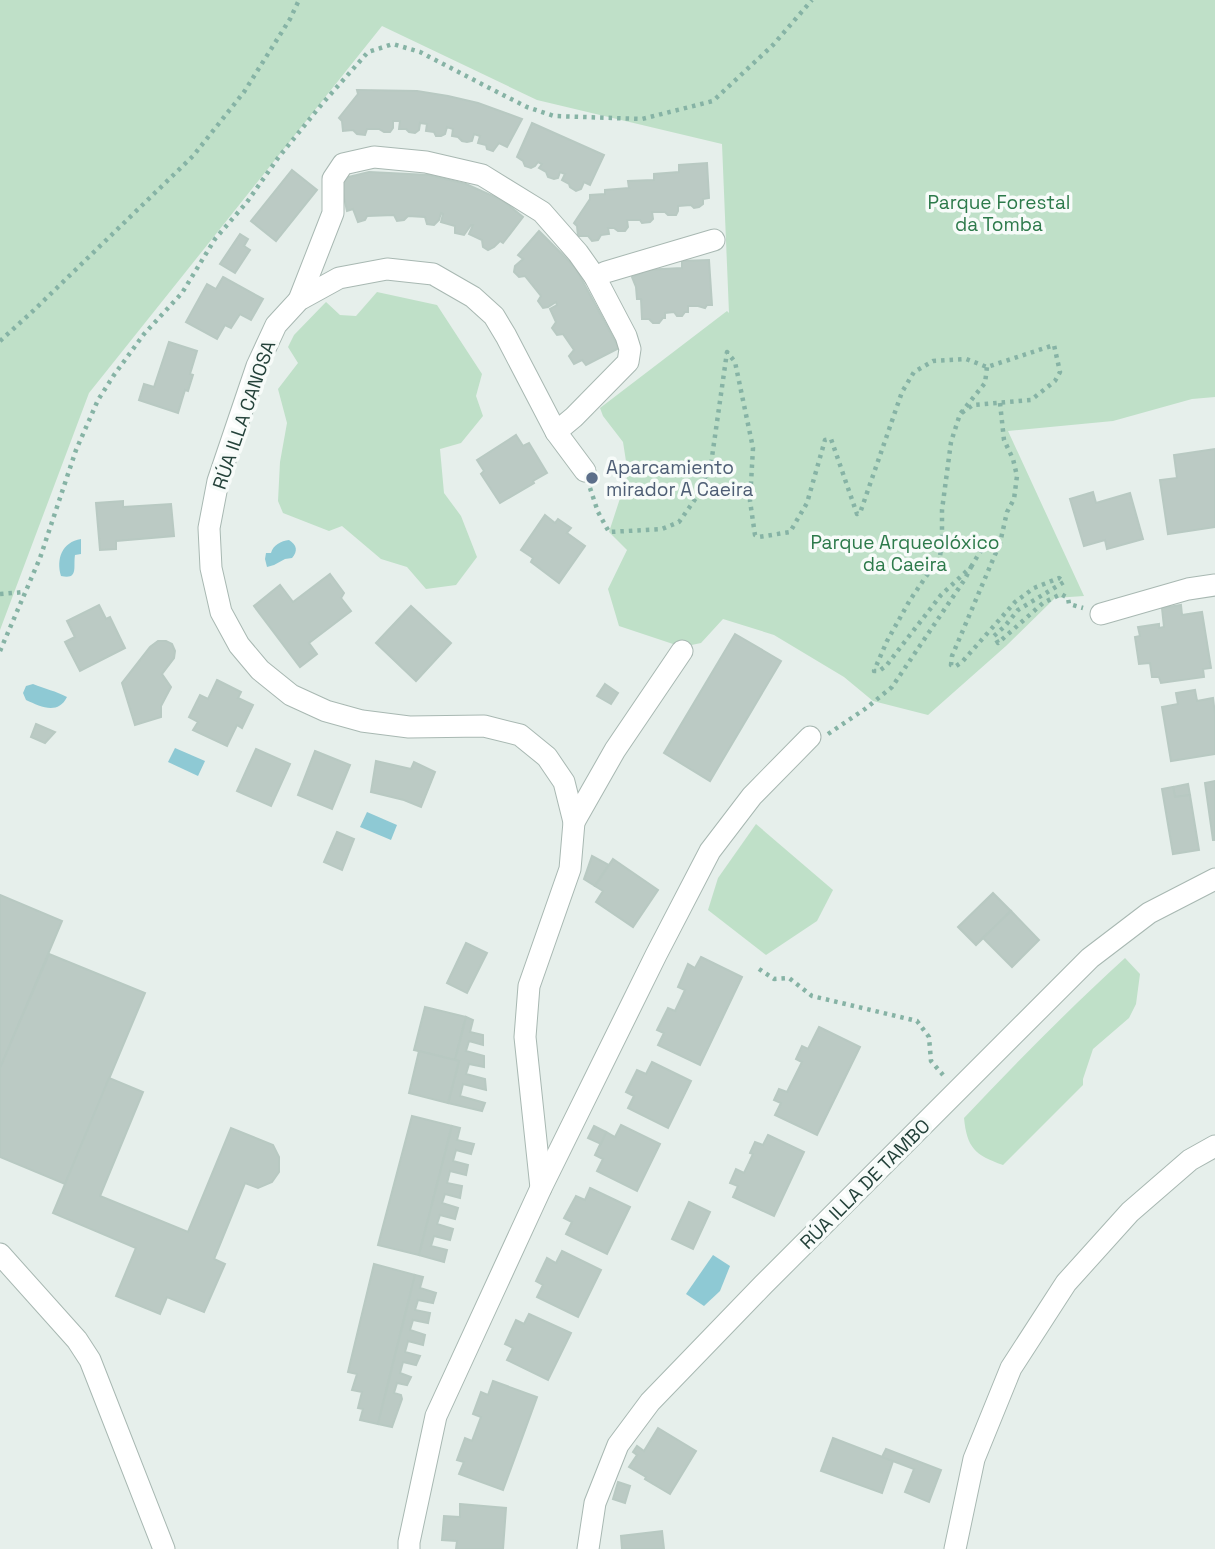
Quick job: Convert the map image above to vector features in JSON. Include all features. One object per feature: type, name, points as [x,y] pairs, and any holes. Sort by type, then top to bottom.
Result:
[{"type":"street","points":[[299,300],[333,213],[333,179],[342,164],[374,157],[426,162],[482,176],[542,212],[578,253],[595,277],[630,349],[628,362],[556,432]]},
{"type":"street","points":[[595,277],[714,240]]},
{"type":"street","name":"RÚA ILLA CANOSA","points":[[541,1188],[525,1037],[529,986],[570,869],[574,822],[564,782],[547,757],[520,735],[484,726],[409,727],[362,721],[326,711],[291,695],[260,670],[239,645],[221,612],[211,568],[209,528],[218,481],[257,366],[276,326],[299,300],[339,278],[387,268],[433,274],[473,297],[494,316],[556,432],[585,471]]},
{"type":"street","points":[[1101,614],[1188,589],[1215,585]]},
{"type":"street","points":[[574,822],[615,750],[682,651]]},
{"type":"street","points":[[409,1549],[436,1416],[541,1188],[656,955],[710,851],[752,796],[810,737]]},
{"type":"street","name":"RÚA ILLA DE TAMBO","points":[[588,1549],[595,1503],[618,1445],[650,1402],[1090,958],[1149,913],[1215,879]]},
{"type":"street","points":[[955,1549],[974,1459],[1011,1368],[1066,1283],[1129,1212],[1190,1160],[1215,1146]]},
{"type":"street","points":[[0,1254],[77,1340],[90,1360],[164,1549]]},
{"type":"path","points":[[0,341],[193,156],[244,92],[299,0]]},
{"type":"path","points":[[585,471],[597,512],[609,532],[662,528],[679,522],[696,498],[710,464],[727,352],[735,362],[753,448],[750,501],[755,535],[759,537],[790,531],[807,503],[825,440],[831,439],[857,514],[860,513],[902,392],[914,372],[933,361],[966,359],[987,367],[1054,345],[1060,372],[1055,382],[1031,400],[973,405],[960,414]]},
{"type":"path","points":[[971,567],[941,595],[886,666],[874,671],[910,600],[940,556],[942,510],[951,442],[960,414],[985,383],[987,367]]},
{"type":"path","points":[[999,404],[1004,440],[1013,458],[1017,476],[1014,499],[1007,512],[1000,543],[952,656],[951,665],[956,666],[962,662],[1015,602],[1034,588],[1059,578],[1064,582],[1018,610],[994,636],[998,643],[1043,603],[1061,594],[1068,598],[1069,604],[1101,614]]},
{"type":"path","points":[[810,737],[830,734],[892,687],[965,579],[980,552],[992,542],[1000,543]]},
{"type":"path","points":[[0,594],[25,592]]},
{"type":"path","points":[[759,969],[774,979],[789,978],[812,996],[917,1021],[929,1037],[931,1060],[945,1078]]},
{"type":"green space","name":"Parque Forestal da Tomba","points":[[0,0],[1215,0],[1215,397],[1192,399],[1113,421],[1008,431],[1084,596],[1055,598],[1006,646],[928,715],[873,701],[844,677],[774,635],[723,619],[701,643],[682,647],[619,626],[608,589],[627,550],[609,532],[628,474],[623,442],[600,408],[727,311],[729,313],[722,144],[537,100],[382,26],[89,393],[0,630]]},
{"type":"green space","points":[[377,292],[437,305],[482,374],[476,396],[483,416],[461,443],[440,449],[444,493],[461,516],[477,557],[456,585],[426,589],[407,567],[381,559],[342,526],[329,531],[283,513],[278,501],[280,462],[287,423],[278,389],[298,363],[288,347],[294,335],[326,302],[340,315],[356,316]]},
{"type":"green space","points":[[756,824],[833,890],[817,921],[766,955],[708,910],[718,878]]},
{"type":"green space","points":[[1125,958],[1140,974],[1136,1004],[1129,1018],[1093,1049],[1083,1085],[1003,1165],[979,1154],[967,1137],[964,1118],[1043,1036]]},
{"type":"water","points":[[81,539],[81,554],[75,555],[73,574],[61,576],[59,563],[62,552],[69,544]]},
{"type":"water","points":[[289,540],[296,548],[292,558],[267,567],[266,553],[271,553],[278,544]]},
{"type":"water","points":[[33,684],[67,697],[54,708],[37,705],[26,700],[23,693],[26,686]]},
{"type":"water","points":[[175,748],[205,761],[198,776],[168,762]]},
{"type":"water","points":[[367,812],[397,825],[391,840],[360,827]]},
{"type":"water","points":[[713,1255],[730,1266],[720,1291],[704,1306],[686,1294]]},
{"type":"building","points":[[357,90],[417,91],[448,96],[478,103],[522,119],[507,147],[499,143],[493,151],[478,143],[480,136],[474,134],[472,141],[462,141],[452,136],[453,129],[447,127],[445,134],[436,136],[434,132],[426,131],[427,124],[420,123],[419,130],[415,133],[399,129],[400,121],[393,121],[390,132],[367,129],[365,135],[357,134],[353,130],[343,131],[339,118],[358,94]]},
{"type":"building","points":[[532,123],[604,155],[590,185],[584,182],[581,189],[576,191],[562,180],[565,174],[560,172],[558,178],[554,179],[539,168],[542,164],[538,162],[531,168],[525,166],[517,157]]},
{"type":"building","points":[[707,163],[709,198],[703,199],[703,204],[699,207],[678,206],[676,215],[652,212],[653,219],[650,222],[627,220],[628,227],[625,231],[608,228],[609,234],[601,235],[598,240],[592,241],[588,236],[578,236],[574,223],[590,195],[605,194],[605,190],[629,188],[628,181],[654,180],[654,174],[679,172],[679,165]]},
{"type":"building","points":[[292,170],[317,190],[276,241],[251,221]]},
{"type":"building","points":[[369,172],[429,175],[466,184],[502,200],[523,217],[503,243],[500,241],[488,250],[483,247],[482,240],[469,234],[473,225],[464,235],[455,233],[455,226],[441,222],[441,213],[434,225],[427,224],[425,217],[408,216],[397,221],[394,215],[367,216],[365,220],[358,222],[353,209],[347,211],[340,179]]},
{"type":"building","points":[[539,231],[575,267],[619,348],[586,365],[582,360],[574,364],[569,356],[574,350],[563,334],[557,335],[552,328],[556,322],[550,309],[557,305],[556,302],[543,308],[538,301],[541,296],[525,276],[519,277],[514,272],[515,266],[523,259],[518,255]]},
{"type":"building","points":[[240,234],[248,239],[244,246],[250,250],[235,273],[220,264]]},
{"type":"building","points":[[709,260],[712,305],[705,308],[688,306],[688,312],[682,316],[677,316],[674,312],[665,313],[665,318],[659,323],[642,319],[641,299],[637,299],[632,277],[643,270],[682,268],[682,261]]},
{"type":"building","points":[[223,277],[263,299],[251,320],[240,314],[231,328],[225,325],[217,339],[186,322],[207,284],[216,289]]},
{"type":"building","points":[[169,342],[197,351],[190,374],[193,375],[178,413],[139,400],[144,384],[154,387]]},
{"type":"building","points":[[516,435],[523,446],[529,443],[547,473],[500,503],[481,474],[484,471],[477,460]]},
{"type":"building","points":[[1215,449],[1215,527],[1168,534],[1160,480],[1177,478],[1174,455]]},
{"type":"building","points":[[1093,492],[1096,503],[1130,493],[1143,539],[1107,549],[1105,540],[1084,546],[1070,499]]},
{"type":"building","points":[[123,501],[123,507],[171,504],[174,536],[116,541],[116,549],[100,550],[96,503]]},
{"type":"building","points":[[545,515],[555,523],[558,519],[571,528],[567,533],[585,546],[559,583],[531,562],[533,558],[521,550]]},
{"type":"building","points":[[330,574],[344,593],[341,598],[351,611],[309,643],[317,654],[300,667],[254,606],[280,585],[293,602]]},
{"type":"building","points":[[99,605],[106,619],[110,617],[125,648],[80,671],[65,642],[75,637],[67,621]]},
{"type":"building","points":[[1181,605],[1182,615],[1202,612],[1211,668],[1203,669],[1204,677],[1161,683],[1159,677],[1152,677],[1150,663],[1139,664],[1135,637],[1140,636],[1138,627],[1159,624],[1159,628],[1164,627],[1162,608]]},
{"type":"building","points":[[411,606],[451,643],[416,681],[376,643]]},
{"type":"building","points":[[735,634],[781,661],[710,781],[664,753]]},
{"type":"building","points":[[158,641],[172,644],[175,651],[174,658],[162,674],[171,687],[161,706],[161,717],[135,725],[122,683],[150,647]]},
{"type":"building","points":[[217,680],[241,692],[238,698],[253,705],[242,728],[237,725],[227,746],[193,730],[198,722],[189,717],[200,695],[208,699]]},
{"type":"building","points":[[605,684],[618,693],[611,704],[597,696]]},
{"type":"building","points":[[1195,690],[1197,701],[1213,698],[1215,754],[1171,761],[1162,707],[1178,704],[1176,693]]},
{"type":"building","points":[[36,724],[55,732],[45,743],[31,737]]},
{"type":"building","points":[[256,749],[290,764],[271,806],[237,791]]},
{"type":"building","points":[[315,751],[350,765],[332,809],[298,795]]},
{"type":"building","points":[[376,761],[411,769],[414,762],[435,772],[421,807],[371,792]]},
{"type":"building","points":[[1215,781],[1215,840],[1213,840],[1205,783]]},
{"type":"building","points":[[1188,784],[1190,795],[1175,797],[1173,787]]},
{"type":"building","points":[[1173,787],[1175,797],[1190,795],[1199,850],[1173,854],[1162,789]]},
{"type":"building","points":[[337,832],[354,839],[342,870],[324,862]]},
{"type":"building","points":[[592,856],[609,865],[595,886],[584,879]]},
{"type":"building","points":[[613,859],[658,890],[633,927],[596,902],[603,891],[595,886]]},
{"type":"building","points":[[993,893],[1011,911],[976,945],[958,927]]},
{"type":"building","points":[[0,895],[62,921],[0,1068]]},
{"type":"building","points":[[1011,911],[1039,940],[1012,967],[983,938]]},
{"type":"building","points":[[466,943],[487,953],[467,993],[447,983]]},
{"type":"building","points":[[49,954],[145,993],[65,1184],[0,1157],[0,1068]]},
{"type":"building","points":[[701,957],[742,977],[700,1065],[658,1045],[664,1033],[657,1030],[668,1008],[675,1011],[685,990],[678,987],[688,964],[695,968]]},
{"type":"building","points":[[425,1007],[466,1017],[455,1060],[414,1050]]},
{"type":"building","points":[[466,1017],[473,1020],[470,1032],[483,1035],[483,1045],[469,1041],[466,1051],[484,1056],[484,1067],[469,1064],[466,1074],[485,1079],[486,1090],[463,1084],[460,1096],[485,1103],[482,1111],[448,1103],[459,1061],[455,1060]]},
{"type":"building","points":[[819,1027],[860,1047],[817,1135],[775,1115],[781,1103],[774,1100],[779,1089],[787,1092],[802,1062],[796,1059],[802,1046],[808,1049]]},
{"type":"building","points":[[419,1051],[459,1061],[448,1103],[409,1093]]},
{"type":"building","points":[[652,1062],[691,1081],[668,1128],[628,1108],[634,1096],[626,1092],[637,1070],[646,1074]]},
{"type":"building","points":[[109,1078],[143,1092],[100,1196],[188,1232],[231,1128],[273,1145],[279,1157],[279,1172],[272,1182],[258,1188],[245,1183],[214,1259],[225,1264],[204,1312],[167,1297],[160,1314],[116,1296],[136,1248],[53,1213]]},
{"type":"building","points":[[412,1116],[452,1126],[419,1255],[378,1245]]},
{"type":"building","points":[[621,1125],[660,1144],[637,1191],[597,1171],[603,1159],[595,1155],[606,1132],[615,1137]]},
{"type":"building","points":[[452,1126],[460,1128],[457,1140],[474,1144],[471,1154],[456,1150],[453,1161],[468,1165],[466,1175],[450,1171],[447,1183],[462,1186],[460,1198],[445,1194],[442,1203],[458,1208],[455,1219],[440,1215],[437,1224],[453,1229],[450,1240],[434,1236],[431,1246],[447,1250],[444,1262],[419,1255]]},
{"type":"building","points":[[594,1126],[606,1132],[601,1144],[588,1138]]},
{"type":"building","points":[[768,1135],[804,1152],[774,1216],[733,1197],[738,1186],[730,1183],[736,1169],[744,1173],[753,1154],[750,1153],[755,1142],[763,1145]]},
{"type":"building","points":[[590,1188],[630,1207],[607,1254],[566,1234],[572,1222],[564,1218],[576,1196],[585,1200]]},
{"type":"building","points":[[689,1202],[710,1212],[693,1249],[672,1239]]},
{"type":"building","points":[[562,1251],[601,1270],[578,1317],[537,1297],[543,1285],[536,1281],[547,1258],[556,1263]]},
{"type":"building","points":[[374,1264],[415,1275],[378,1424],[360,1420],[363,1409],[358,1408],[362,1392],[352,1390],[357,1374],[348,1372]]},
{"type":"building","points":[[415,1275],[423,1277],[420,1288],[436,1293],[433,1303],[418,1300],[415,1310],[430,1313],[428,1323],[413,1320],[410,1330],[425,1335],[423,1345],[408,1341],[405,1352],[420,1356],[416,1365],[403,1362],[400,1373],[411,1377],[407,1385],[397,1383],[394,1393],[401,1395],[402,1399],[392,1427],[378,1424]]},
{"type":"building","points":[[529,1314],[571,1333],[548,1380],[507,1360],[513,1348],[505,1344],[516,1320],[524,1324]]},
{"type":"building","points":[[493,1381],[537,1397],[503,1490],[459,1474],[464,1462],[457,1460],[465,1438],[472,1441],[481,1417],[473,1414],[481,1392],[488,1395]]},
{"type":"building","points":[[658,1428],[696,1451],[670,1494],[629,1467],[637,1455],[633,1452],[637,1446],[644,1451]]},
{"type":"building","points":[[833,1438],[893,1461],[882,1493],[821,1471]]},
{"type":"building","points":[[886,1449],[941,1470],[929,1502],[905,1492],[914,1469],[882,1457]]},
{"type":"building","points":[[618,1482],[630,1486],[625,1503],[613,1499]]},
{"type":"building","points":[[460,1504],[506,1508],[503,1549],[456,1549],[457,1541],[442,1540],[444,1516],[460,1517]]},
{"type":"building","points":[[662,1531],[664,1549],[622,1549],[621,1536]]},
{"type":"place","name":"Aparcamiento mirador A Caeira","points":[[592,478]]},
{"type":"park label","name":"Parque Arqueolóxico da Caeira","points":[[905,553]]}]
